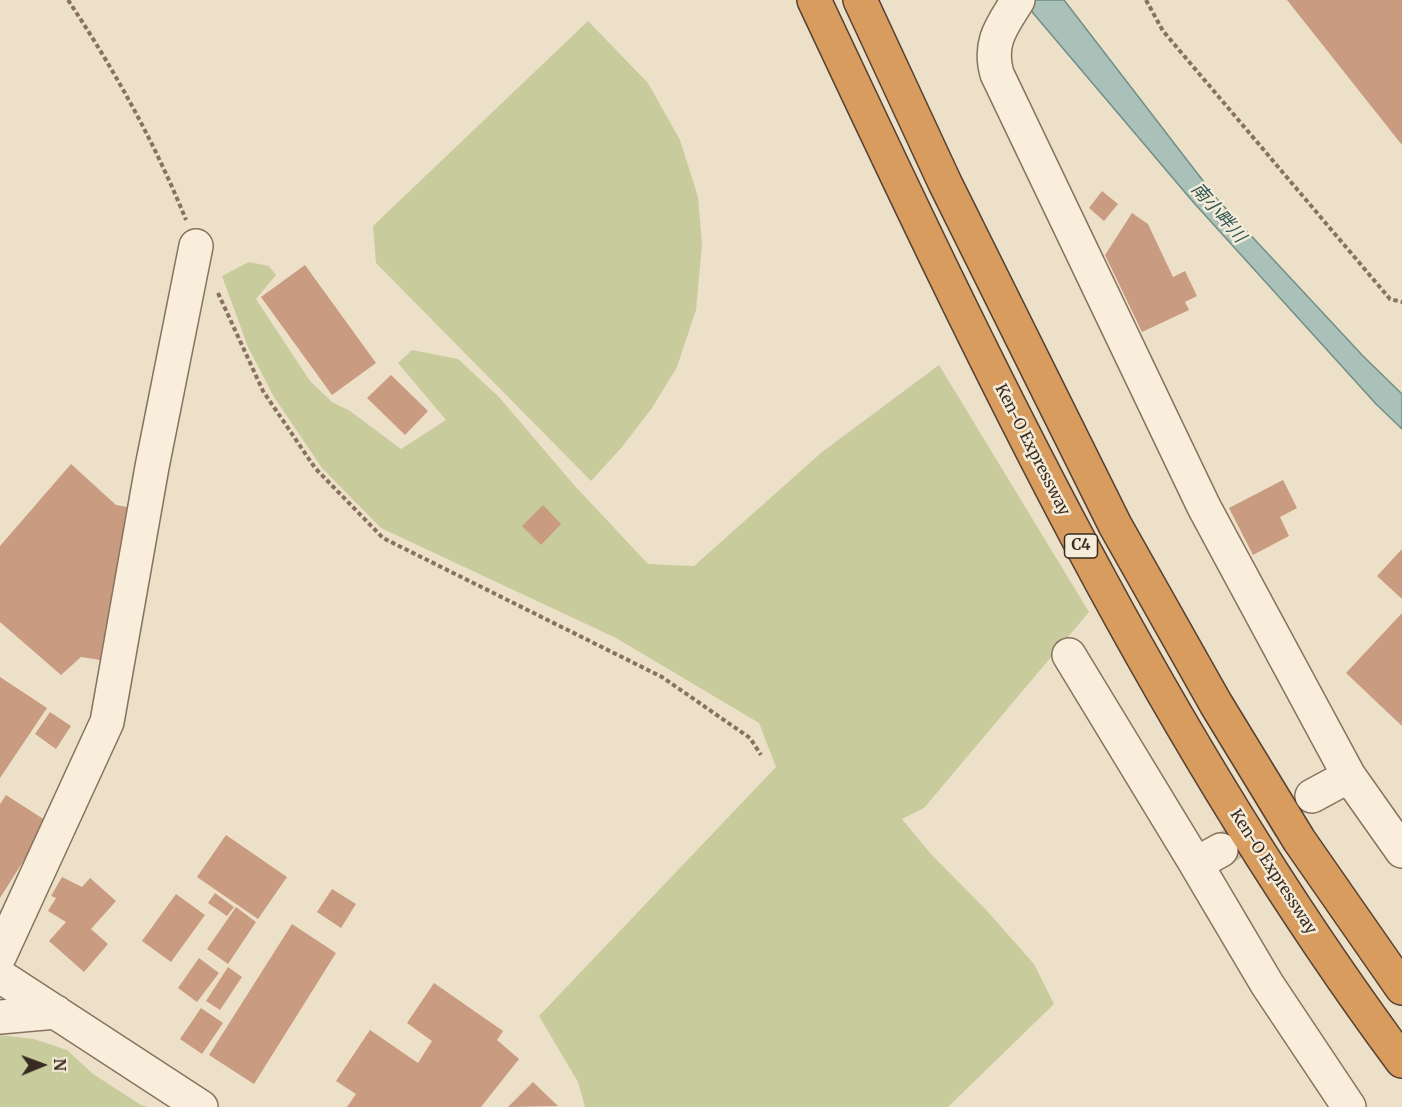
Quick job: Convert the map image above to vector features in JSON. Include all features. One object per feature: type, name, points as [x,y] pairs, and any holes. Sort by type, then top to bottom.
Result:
[{"type":"highway","name":"Ken-O Expressway","points":[[814,0],[916,217],[1081,546],[1180,724],[1266,864],[1347,987],[1402,1061]]},
{"type":"highway","name":"C4","points":[[860,0],[945,183],[1115,525],[1216,704],[1293,830],[1402,988]]},
{"type":"street","points":[[1010,12],[993,48],[993,60],[997,74],[1204,507],[1349,776],[1402,851]]},
{"type":"street","points":[[0,955],[107,722],[152,467],[196,246]]},
{"type":"street","points":[[1069,655],[1208,857],[1267,984],[1349,1107]]},
{"type":"street","points":[[1312,796],[1349,776]]},
{"type":"street","points":[[0,976],[201,1107]]},
{"type":"street","points":[[0,1017],[56,1012]]},
{"type":"path","points":[[68,0],[103,52],[171,182],[196,246]]},
{"type":"path","points":[[1146,0],[1163,31],[1390,299],[1402,302]]},
{"type":"path","points":[[215,287],[263,391],[315,468],[383,538],[662,677],[750,738],[761,755]]},
{"type":"green space","points":[[588,21],[648,83],[680,140],[698,197],[702,245],[696,310],[677,367],[652,408],[622,447],[591,481],[376,263],[373,226]]},
{"type":"green space","points":[[249,262],[269,266],[276,275],[256,299],[310,381],[332,402],[350,411],[401,449],[446,420],[398,363],[412,350],[458,359],[499,397],[574,485],[648,564],[694,566],[822,452],[939,365],[1089,612],[924,808],[902,819],[930,853],[988,912],[1034,964],[1054,1004],[948,1107],[585,1107],[578,1082],[539,1016],[776,767],[759,723],[616,638],[381,528],[322,468],[274,397],[248,347],[222,276]]},
{"type":"green space","points":[[0,1035],[34,1039],[67,1050],[93,1074],[141,1105],[148,1107],[0,1107]]},
{"type":"water","name":"南小畔川","points":[[1022,0],[1064,0],[1217,199],[1363,356],[1402,394],[1402,429],[1376,404],[1194,203]]},
{"type":"building","points":[[1287,0],[1402,0],[1402,145]]},
{"type":"building","points":[[1102,191],[1118,204],[1104,221],[1089,208]]},
{"type":"building","points":[[1132,213],[1148,224],[1173,277],[1185,271],[1197,296],[1185,302],[1189,310],[1142,332],[1105,255]]},
{"type":"building","points":[[305,265],[376,363],[332,395],[261,297]]},
{"type":"building","points":[[391,375],[428,411],[405,435],[367,398]]},
{"type":"building","points":[[71,464],[116,505],[127,507],[100,660],[81,657],[61,675],[0,622],[0,546]]},
{"type":"building","points":[[1283,480],[1297,508],[1280,517],[1289,536],[1253,555],[1229,508]]},
{"type":"building","points":[[543,505],[561,524],[541,545],[522,526]]},
{"type":"building","points":[[1402,549],[1402,599],[1377,576]]},
{"type":"building","points":[[1402,613],[1402,726],[1346,673]]},
{"type":"building","points":[[0,677],[47,708],[0,778]]},
{"type":"building","points":[[50,712],[71,726],[56,749],[35,734]]},
{"type":"building","points":[[6,795],[48,822],[0,898],[0,804]]},
{"type":"building","points":[[226,835],[287,877],[258,919],[197,877]]},
{"type":"building","points":[[62,877],[82,887],[90,878],[116,901],[91,929],[108,944],[84,972],[49,941],[66,922],[48,911],[56,898],[51,896]]},
{"type":"building","points":[[332,889],[356,904],[341,928],[317,912]]},
{"type":"building","points":[[215,893],[234,907],[227,916],[208,903]]},
{"type":"building","points":[[176,894],[205,915],[171,962],[142,941]]},
{"type":"building","points":[[236,907],[256,922],[228,964],[207,949]]},
{"type":"building","points":[[292,924],[336,953],[254,1084],[209,1055]]},
{"type":"building","points":[[199,958],[219,973],[197,1002],[178,988]]},
{"type":"building","points":[[228,967],[242,977],[220,1010],[206,1001]]},
{"type":"building","points":[[434,983],[503,1031],[497,1040],[519,1059],[481,1107],[347,1107],[356,1094],[336,1081],[370,1030],[418,1063],[432,1041],[407,1023]]},
{"type":"building","points":[[201,1008],[223,1023],[202,1054],[180,1039]]},
{"type":"building","points":[[533,1082],[558,1106],[508,1107]]},
{"type":"tunnel","points":[[1225,848],[1312,796]]}]
